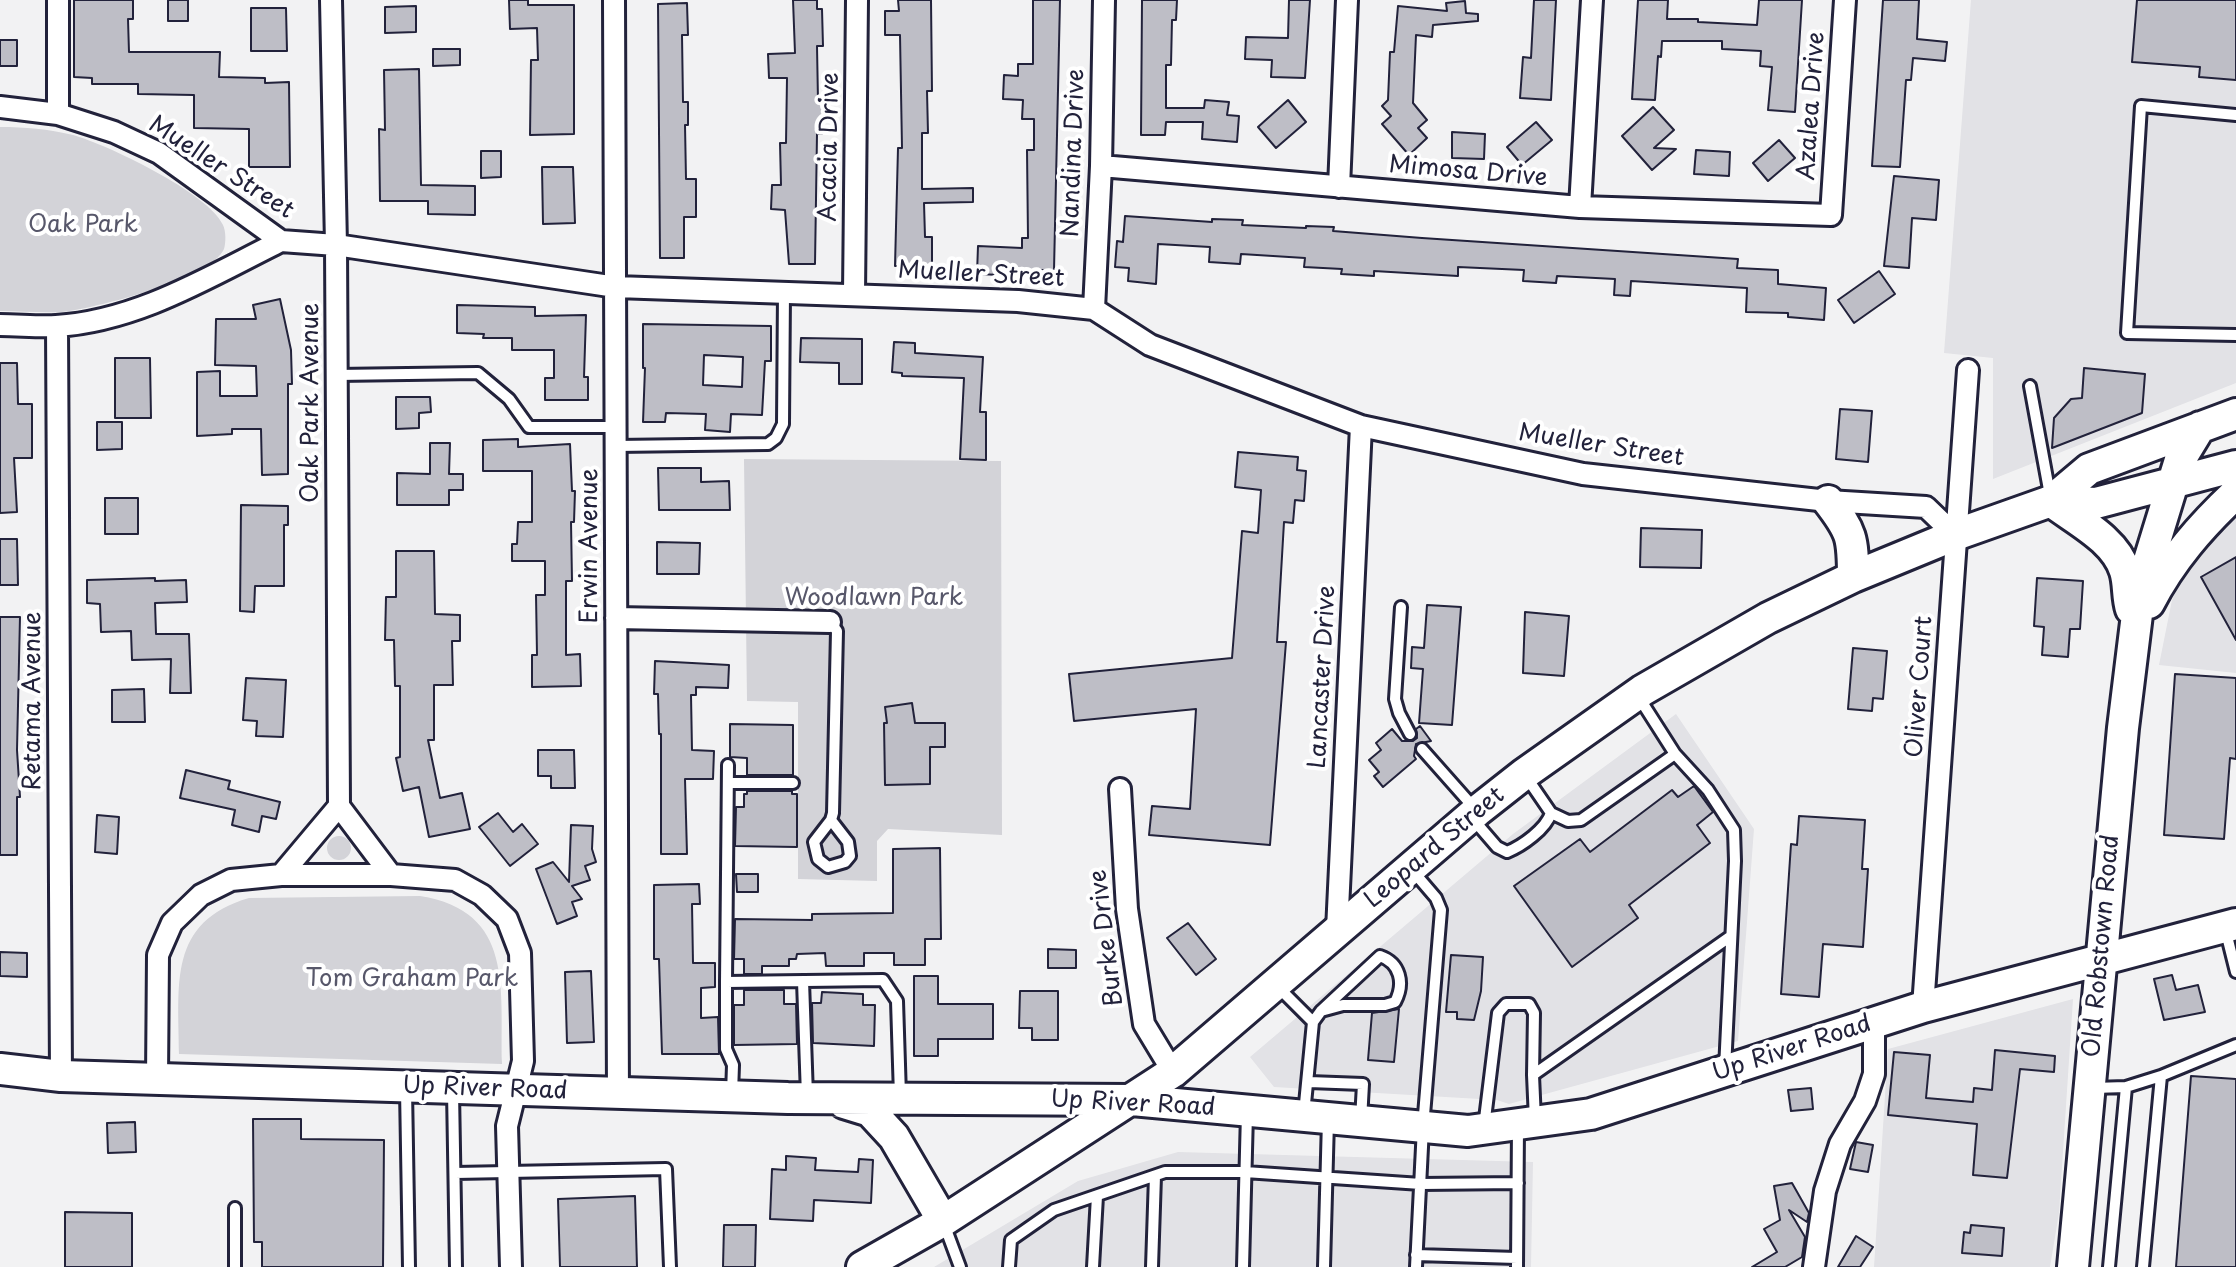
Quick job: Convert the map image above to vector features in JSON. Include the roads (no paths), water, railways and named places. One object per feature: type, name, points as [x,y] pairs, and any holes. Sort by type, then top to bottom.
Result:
[{"type":"street","points":[[58,0],[58,114]]},
{"type":"street","name":"Oak Park Avenue","points":[[331,0],[336,245],[339,806]]},
{"type":"street","name":"Erwin Avenue","points":[[614,0],[618,1093]]},
{"type":"street","name":"Acacia Drive","points":[[854,294],[857,0]]},
{"type":"street","name":"Nandina Drive","points":[[1094,309],[1104,0]]},
{"type":"street","points":[[1339,187],[1347,0]]},
{"type":"street","points":[[1580,207],[1592,0]]},
{"type":"street","name":"Azalea Drive","points":[[1831,215],[1845,0]]},
{"type":"street","name":"Mueller Street","points":[[0,107],[58,114],[114,132],[159,153],[281,241],[336,245],[616,287],[1018,301],[1094,309],[1150,345],[1361,426],[1583,474],[1828,501],[1926,507],[1955,535]]},
{"type":"street","name":"Mimosa Drive","points":[[1101,166],[1580,207],[1831,215]]},
{"type":"street","points":[[0,325],[57,326],[107,318],[154,304],[281,241]]},
{"type":"street","name":"Retama Avenue","points":[[57,326],[61,1076]]},
{"type":"street","name":"Oliver Court","points":[[1923,1007],[1968,370]]},
{"type":"street","name":"Leopard Street","points":[[862,1267],[943,1221],[1173,1072],[1474,814],[1524,774],[1637,694],[1768,618],[1853,577],[1955,535],[2051,501],[2089,469],[2235,416]]},
{"type":"street","name":"Lancaster Drive","points":[[1337,930],[1361,426]]},
{"type":"street","name":"Old Robstown Road","points":[[2073,1267],[2123,728],[2140,590],[2180,460],[2200,427]]},
{"type":"street","name":"Leopard Street","points":[[2051,501],[2096,503],[2171,493],[2236,466]]},
{"type":"street","points":[[2171,493],[2178,517],[2188,523],[2205,523]]},
{"type":"street","name":"Old Robstown Road","points":[[2137,626],[2162,577],[2205,523],[2236,493]]},
{"type":"street","points":[[1828,501],[1849,528],[1853,577]]},
{"type":"street","points":[[2051,501],[2106,541],[2117,553],[2127,574],[2127,597],[2137,626]]},
{"type":"street","points":[[616,618],[830,622]]},
{"type":"street","name":"Burke Drive","points":[[1120,789],[1127,909],[1144,1024],[1173,1072]]},
{"type":"street","points":[[281,875],[339,806],[391,875]]},
{"type":"street","points":[[157,1079],[158,955],[172,923],[201,895],[231,880],[281,875],[391,875],[455,880],[482,895],[507,919],[520,953],[523,1061],[507,1126],[511,1267]]},
{"type":"street","name":"Up River Road","points":[[0,1069],[61,1076],[515,1091],[819,1098],[1132,1100],[1468,1131],[1591,1114],[1923,1007],[2230,926]]},
{"type":"street","points":[[1814,1267],[1825,1191],[1840,1144],[1865,1101],[1874,1074],[1874,1023]]},
{"type":"street","points":[[819,1098],[870,1111],[894,1137],[943,1221]]},
{"type":"lane","points":[[2236,115],[2141,106],[2127,333],[2236,335]]},
{"type":"lane","points":[[337,375],[478,373],[509,399],[529,427],[616,436],[768,444],[776,438],[783,424],[784,292]]},
{"type":"lane","points":[[2030,386],[2051,501]]},
{"type":"lane","points":[[1401,607],[1395,699],[1410,734]]},
{"type":"lane","points":[[830,622],[837,631],[831,820]]},
{"type":"lane","points":[[1637,694],[1675,754],[1708,790],[1734,830],[1724,1071]]},
{"type":"lane","points":[[1422,749],[1497,847],[1507,852],[1548,823],[1551,813]]},
{"type":"lane","points":[[1524,774],[1551,813],[1568,821],[1581,820],[1675,754]]},
{"type":"lane","points":[[728,765],[726,1049],[733,1065],[732,1096]]},
{"type":"lane","points":[[728,783],[793,783]]},
{"type":"lane","points":[[1411,868],[1436,898],[1441,910],[1423,1127],[1416,1261],[1517,1263],[1518,1183],[1533,1075],[1534,1013],[1529,1004],[1506,1004],[1498,1013],[1484,1129]]},
{"type":"lane","points":[[2230,926],[2236,972]]},
{"type":"lane","points":[[1533,1075],[1731,936]]},
{"type":"lane","points":[[1321,1011],[1343,1005],[1385,1005],[1395,1002],[1400,993],[1400,973],[1390,959],[1380,956],[1321,1011],[1313,1022],[1309,1082],[1326,1178],[1324,1267]]},
{"type":"lane","points":[[726,982],[883,980],[897,1001],[900,1098]]},
{"type":"lane","points":[[803,981],[819,1098]]},
{"type":"lane","points":[[1275,984],[1313,1022]]},
{"type":"lane","points":[[2089,1088],[2126,1087],[2236,1045]]},
{"type":"lane","points":[[2143,1267],[2161,1076]]},
{"type":"lane","points":[[1309,1082],[1363,1084],[1361,1122]]},
{"type":"lane","points":[[406,1087],[409,1267]]},
{"type":"lane","points":[[2109,1267],[2126,1087]]},
{"type":"lane","points":[[453,1089],[456,1267]]},
{"type":"lane","points":[[1243,1267],[1247,1111]]},
{"type":"lane","points":[[455,1173],[666,1169],[670,1267]]},
{"type":"lane","points":[[1009,1267],[1011,1240],[1054,1210],[1165,1172],[1245,1172],[1421,1184],[1518,1183]]},
{"type":"lane","points":[[1152,1267],[1155,1176]]},
{"type":"lane","points":[[1093,1267],[1097,1196]]},
{"type":"lane","points":[[235,1208],[235,1267]]},
{"type":"lane","points":[[943,1221],[960,1267]]},
{"type":"park label","name":"Oak Park","points":[[83,225]]},
{"type":"park label","name":"Woodlawn Park","points":[[874,598]]},
{"type":"park label","name":"Tom Graham Park","points":[[412,979]]}]
